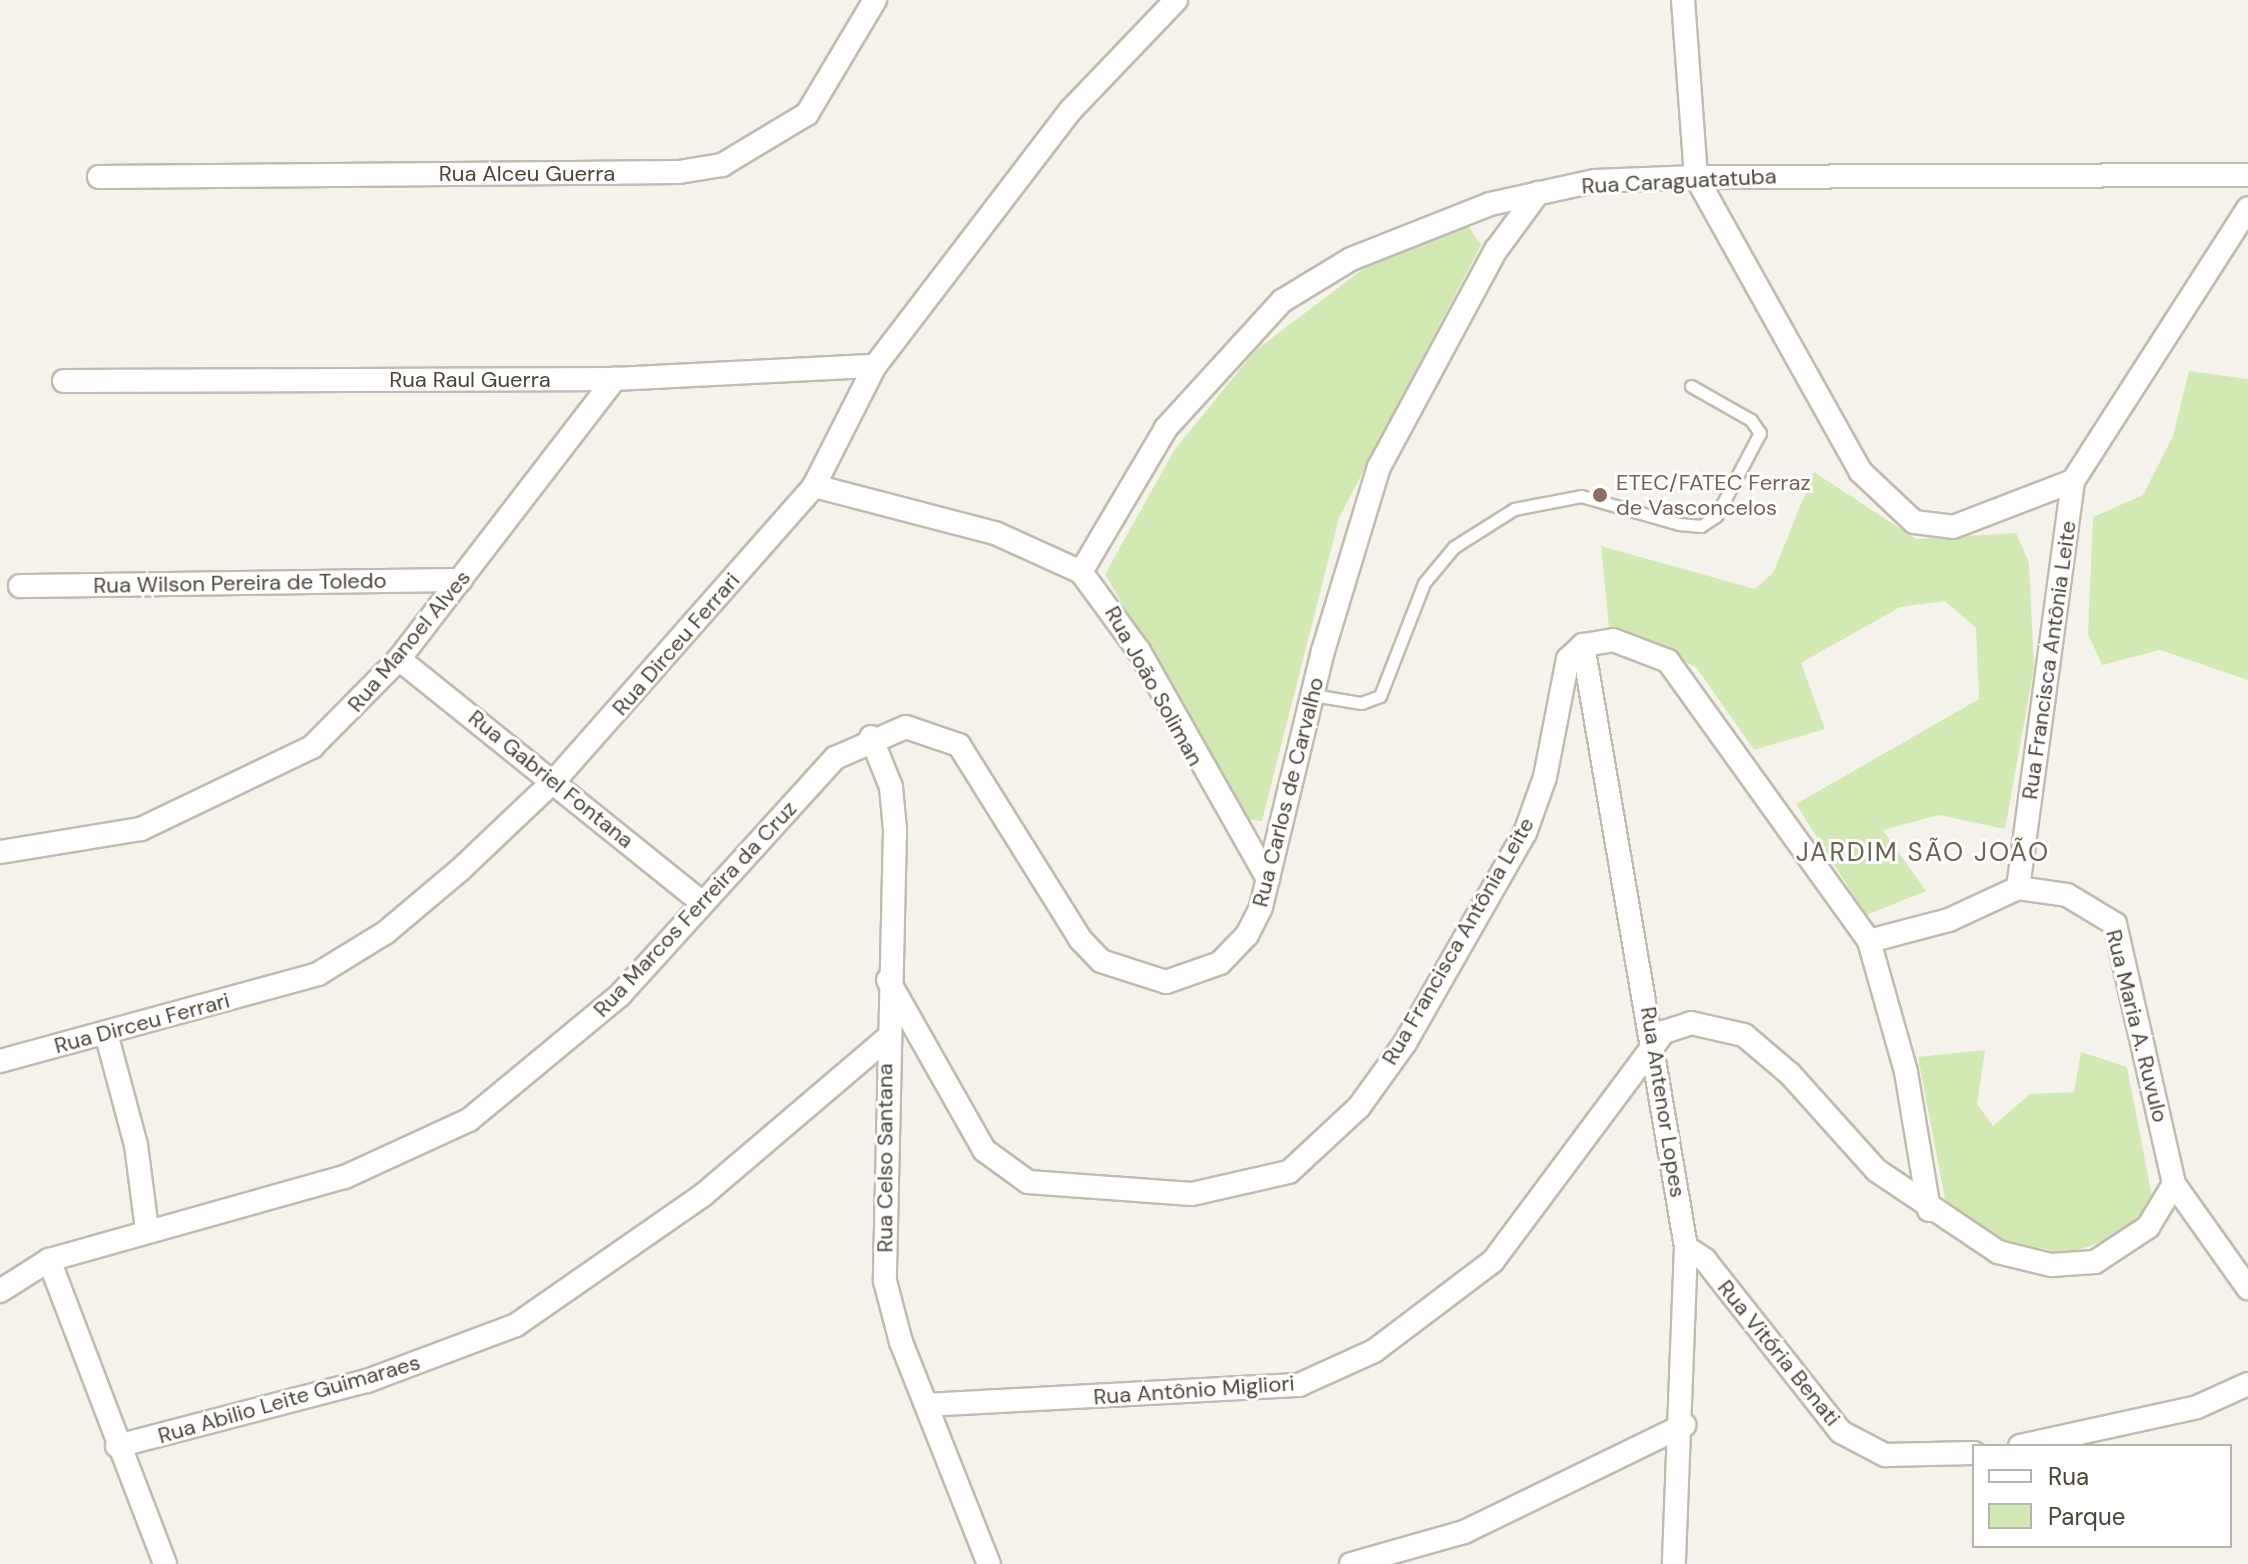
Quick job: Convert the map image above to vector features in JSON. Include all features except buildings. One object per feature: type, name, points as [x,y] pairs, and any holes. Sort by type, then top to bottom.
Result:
[{"type":"street","name":"Rua Alceu Guerra","points":[[99,177],[679,172],[722,165],[807,114],[875,0]]},
{"type":"street","name":"Rua Dirceu Ferrari","points":[[0,1061],[318,974],[385,933],[556,779],[814,486],[875,366],[1061,121],[1176,0]]},
{"type":"street","points":[[1683,0],[1696,177],[1860,471],[1886,503],[1914,522],[1953,527],[2073,481],[2248,208]]},
{"type":"street","name":"Rua Caraguatatuba","points":[[1081,572],[1166,428],[1282,301],[1351,259],[1490,204],[1595,181],[1696,177],[2248,175]]},
{"type":"street","name":"Rua Carlos de Carvalho","points":[[906,727],[959,745],[1080,939],[1125,974],[1166,982],[1194,978],[1220,963],[1247,935],[1268,879],[1313,695],[1379,467],[1496,250],[1538,193]]},
{"type":"street","points":[[1490,204],[1496,250]]},
{"type":"street","name":"Rua Raul Guerra","points":[[64,381],[615,379],[875,366]]},
{"type":"street","name":"Rua Manoel Alves","points":[[0,852],[141,829],[231,791],[312,747],[399,659],[615,379]]},
{"type":"street","name":"Rua Francisca Antônia Leite","points":[[2018,888],[2073,481]]},
{"type":"street","name":"Rua João Soliman","points":[[814,486],[995,533],[1081,572],[1139,651],[1268,879]]},
{"type":"street","name":"Rua Wilson Pereira de Toledo","points":[[20,586],[461,580]]},
{"type":"street","points":[[1583,645],[1641,645],[1668,661],[1869,941],[1906,1072],[1929,1210]]},
{"type":"street","name":"Rua Francisca Antônia Leite","points":[[888,980],[984,1150],[1028,1182],[1192,1194],[1289,1172],[1359,1107],[1405,1043],[1525,833],[1545,777],[1566,664],[1583,645]]},
{"type":"street","name":"Rua Antenor Lopes","points":[[1583,645],[1655,1048],[1686,1247],[1684,1425],[1674,1564]]},
{"type":"street","name":"Rua Gabriel Fontana","points":[[399,659],[556,779],[701,902]]},
{"type":"street","name":"Rua Marcos Ferreira da Cruz","points":[[0,1291],[49,1260],[147,1230],[345,1177],[469,1120],[620,995],[701,902],[835,758],[871,737],[906,727]]},
{"type":"street","name":"Rua Celso Santana","points":[[871,737],[891,787],[895,830],[885,1040],[885,1281],[927,1405],[989,1564]]},
{"type":"street","points":[[1869,941],[1949,920],[2018,888]]},
{"type":"street","name":"Rua Maria A. Ruvulo","points":[[2018,888],[2067,895],[2115,924],[2174,1184]]},
{"type":"street","name":"Rua Antônio Migliori","points":[[927,1405],[1299,1385],[1374,1351],[1493,1261],[1664,1032],[1691,1023],[1744,1035],[1790,1074],[1837,1133],[1929,1210],[1998,1252],[2051,1265],[2095,1262],[2148,1227],[2174,1184]]},
{"type":"street","points":[[106,1033],[136,1145],[147,1230]]},
{"type":"street","name":"Rua Abilio Leite Guimaraes","points":[[117,1446],[367,1381],[516,1325],[703,1195],[885,1040]]},
{"type":"street","points":[[2174,1184],[2248,1288]]},
{"type":"street","name":"Rua Vitória Benati","points":[[1686,1247],[1705,1260],[1841,1432],[1885,1455],[1972,1453]]},
{"type":"street","points":[[49,1260],[117,1446],[165,1564]]},
{"type":"street","points":[[2029,1444],[2197,1407],[2248,1384]]},
{"type":"street","points":[[1351,1564],[1464,1532],[1684,1425]]},
{"type":"lane","points":[[1313,695],[1361,703],[1380,696],[1424,583],[1454,547],[1514,509],[1581,496],[1679,524],[1701,526],[1716,516],[1760,433],[1751,420],[1691,386]]},
{"type":"green space","points":[[1467,224],[1481,245],[1339,518],[1262,821],[1246,819],[1105,574],[1175,449],[1256,350],[1367,266]]},
{"type":"green space","points":[[2189,371],[2248,379],[2248,680],[2160,650],[2102,665],[2088,634],[2093,517],[2143,495],[2173,436]]},
{"type":"green space","points":[[1814,472],[1916,539],[2016,533],[2029,563],[2034,668],[2005,829],[1939,815],[1883,830],[1926,891],[1866,915],[1796,804],[1979,699],[1976,628],[1945,601],[1900,607],[1801,663],[1825,729],[1754,750],[1696,667],[1609,627],[1601,546],[1755,589],[1773,573]]},
{"type":"green space","points":[[1985,1050],[1977,1104],[1993,1126],[2030,1094],[2074,1092],[2081,1052],[2127,1067],[2153,1201],[2117,1236],[2067,1254],[2001,1240],[1948,1214],[1918,1057]]},
{"type":"place","name":"ETEC/FATEC Ferraz de Vasconcelos","points":[[1600,495]]},
{"type":"district","name":"JARDIM SÃO JOÃO","points":[[1923,853]]}]
